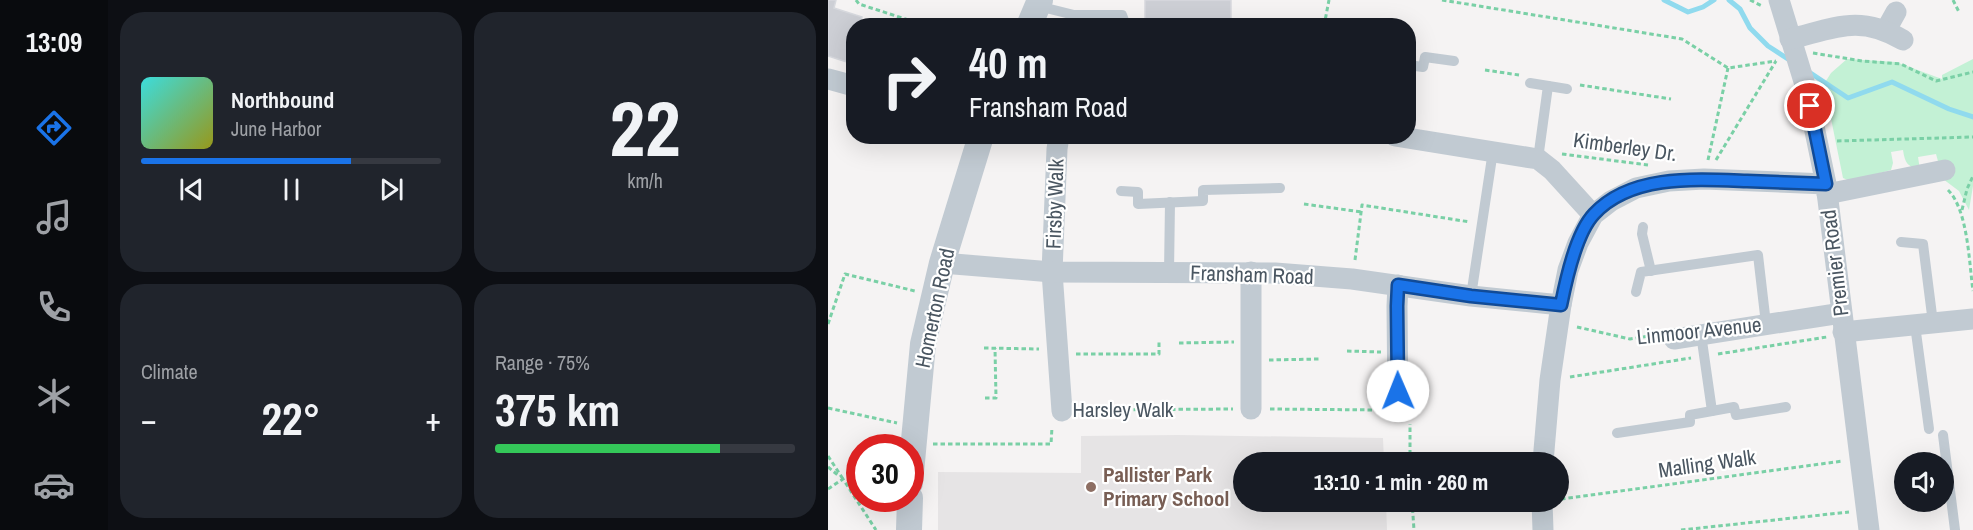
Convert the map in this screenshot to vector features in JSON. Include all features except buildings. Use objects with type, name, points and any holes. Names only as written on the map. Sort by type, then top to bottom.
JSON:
[{"type":"street","name":"Premier Road","points":[[1779,0],[1786,50],[1806,87],[1826,189],[1867,520]]},
{"type":"street","points":[[1786,50],[1852,24],[1895,27]]},
{"type":"street","points":[[828,79],[846,84]]},
{"type":"street","points":[[1416,139],[1493,151],[1539,155],[1593,215]]},
{"type":"street","name":"Homerton Road","points":[[914,434],[923,344],[942,263],[979,144]]},
{"type":"street","name":"Firsby Walk","points":[[1058,144],[1052,272],[1062,411]]},
{"type":"street","points":[[1544,452],[1549,388],[1559,314],[1568,270],[1578,243],[1593,215],[1611,201],[1636,188],[1669,181],[1704,179],[1826,189],[1945,179]]},
{"type":"street","name":"Fransham Road","points":[[942,263],[1052,272],[1251,272],[1352,279],[1471,296],[1559,314]]},
{"type":"street","points":[[1251,272],[1251,409]]},
{"type":"street","points":[[1398,285],[1398,410]]},
{"type":"street","name":"Linmoor Avenue","points":[[1674,339],[1766,324],[1842,322],[1924,324],[1973,319]]},
{"type":"street","points":[[909,530],[910,512]]},
{"type":"street","points":[[1542,512],[1543,530]]},
{"type":"lane","points":[[1036,10],[1074,15],[1122,15],[1124,18]]},
{"type":"lane","points":[[1416,66],[1423,67],[1425,57],[1454,61]]},
{"type":"lane","points":[[1530,83],[1567,89]]},
{"type":"lane","points":[[1539,155],[1548,86]]},
{"type":"lane","points":[[1471,296],[1493,151]]},
{"type":"lane","points":[[1121,191],[1138,192],[1138,204],[1203,201],[1203,190],[1280,188]]},
{"type":"lane","points":[[1169,273],[1170,202]]},
{"type":"lane","points":[[1643,227],[1642,234],[1651,271]]},
{"type":"lane","points":[[1901,242],[1923,244],[1929,429]]},
{"type":"lane","points":[[1636,292],[1641,272],[1758,255],[1766,324]]},
{"type":"lane","points":[[1701,334],[1712,411]]},
{"type":"lane","points":[[1617,433],[1690,422],[1690,415],[1734,407],[1736,415],[1786,407]]},
{"type":"lane","points":[[1943,435],[1955,530]]},
{"type":"path","points":[[856,0],[859,4],[902,18]]},
{"type":"path","points":[[1326,18],[1329,0]]},
{"type":"path","points":[[1442,0],[1682,39],[1728,68],[1786,50],[1862,61],[1902,64],[1936,81],[1973,72]]},
{"type":"path","points":[[1953,0],[1959,12]]},
{"type":"path","points":[[1704,179],[1786,50]]},
{"type":"path","points":[[1704,179],[1728,68]]},
{"type":"path","points":[[1485,70],[1529,77],[1530,83]]},
{"type":"path","points":[[1567,89],[1571,83],[1671,99]]},
{"type":"path","points":[[1817,142],[1973,137]]},
{"type":"path","name":"Kimberley Dr.","points":[[1539,155],[1650,166]]},
{"type":"path","points":[[1962,212],[1967,189],[1973,176]]},
{"type":"path","points":[[1945,179],[1962,212],[1973,291]]},
{"type":"path","points":[[1304,204],[1362,212]]},
{"type":"path","points":[[1352,279],[1362,205],[1482,224]]},
{"type":"path","points":[[828,324],[845,274],[934,296]]},
{"type":"path","name":"Linmoor Avenue","points":[[1559,314],[1630,339],[1675,332],[1674,339]]},
{"type":"path","points":[[984,348],[1159,354],[1159,340]]},
{"type":"path","points":[[1179,343],[1318,359]]},
{"type":"path","points":[[985,398],[996,398],[996,348]]},
{"type":"path","points":[[1347,351],[1397,352]]},
{"type":"path","points":[[828,408],[911,434]]},
{"type":"path","points":[[1398,410],[1410,412],[1410,452]]},
{"type":"path","name":"Harsley Walk","points":[[924,436],[1051,444],[1053,418],[1062,411],[1398,410]]},
{"type":"path","points":[[828,456],[876,530]]},
{"type":"path","name":"Malling Walk","points":[[1569,498],[1859,459]]},
{"type":"path","points":[[828,467],[843,479]]},
{"type":"path","points":[[828,489],[843,479]]},
{"type":"path","points":[[1413,512],[1414,530]]},
{"type":"path","points":[[1681,530],[1867,520]]},
{"type":"shaded area","name":"Pallister Park Primary School","points":[[1081,436],[1383,438],[1384,452],[1233,452],[1233,512],[1386,512],[1387,530],[938,530],[938,472],[1081,473]]},
{"type":"green space","points":[[1847,59],[1896,62],[1942,79],[1942,75],[1973,59],[1973,186],[1969,210],[1959,191],[1943,179],[1936,154],[1918,157],[1920,170],[1907,163],[1903,150],[1891,152],[1893,163],[1891,170],[1850,181],[1843,178],[1824,84],[1831,73]]},
{"type":"waterway","points":[[1664,0],[1688,12],[1714,0]]},
{"type":"waterway","points":[[1729,0],[1740,9],[1750,28],[1768,46],[1791,61]]},
{"type":"waterway","points":[[1809,72],[1848,98],[1892,82],[1949,109],[1973,117]]},
{"type":"place","name":"Pallister Park Primary School","points":[[1091,487]]},
{"type":"route","points":[[1398,391],[1398,285],[1471,296],[1561,305],[1568,270],[1578,243],[1593,215],[1611,201],[1636,188],[1669,181],[1704,179],[1826,184],[1810,106]]}]
